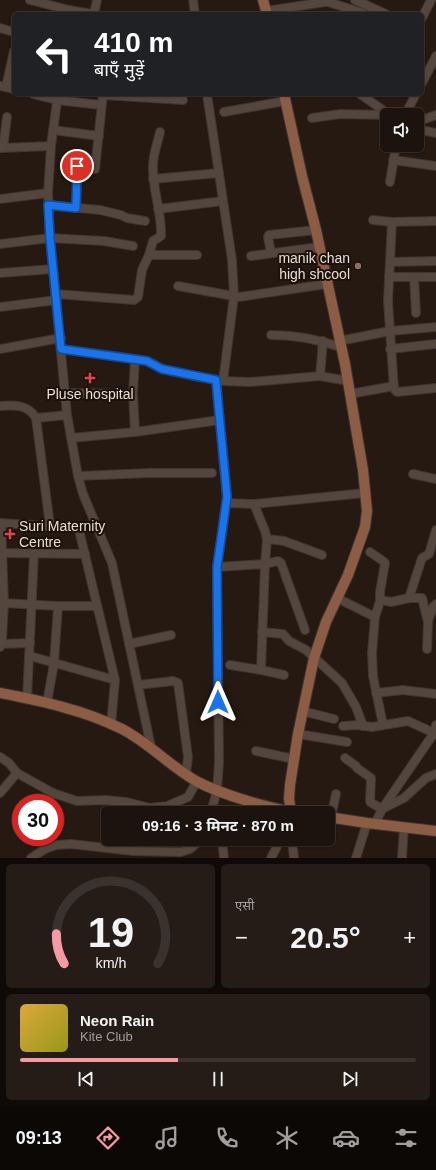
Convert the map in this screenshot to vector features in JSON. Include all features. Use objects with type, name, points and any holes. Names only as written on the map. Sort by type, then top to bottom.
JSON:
[{"type":"main road","points":[[263,0],[266,12]]},
{"type":"main road","points":[[284,98],[316,230],[348,381],[363,470],[367,511],[365,527],[348,574],[326,622],[314,658],[302,711],[290,785],[289,799],[292,806]]},
{"type":"main road","points":[[0,693],[47,703],[111,724],[126,731],[151,747],[174,766],[197,781],[217,790],[267,806]]},
{"type":"main road","points":[[335,818],[371,824],[436,830]]},
{"type":"street","points":[[94,12],[97,0]]},
{"type":"street","points":[[192,0],[195,12]]},
{"type":"street","points":[[355,0],[382,12]]},
{"type":"street","points":[[424,14],[431,0]]},
{"type":"street","points":[[35,1],[69,12]]},
{"type":"street","points":[[266,12],[328,2],[359,12]]},
{"type":"street","points":[[0,28],[12,31]]},
{"type":"street","points":[[424,79],[436,56]]},
{"type":"street","points":[[7,88],[12,62]]},
{"type":"street","points":[[95,169],[103,96]]},
{"type":"street","points":[[119,96],[183,100]]},
{"type":"street","points":[[207,96],[232,260],[231,296],[220,380],[220,420],[231,503],[218,552],[220,568],[219,763],[217,790],[213,806]]},
{"type":"street","points":[[363,96],[380,108]]},
{"type":"street","points":[[409,108],[415,96]]},
{"type":"street","points":[[101,105],[58,97],[51,146],[48,193],[50,238],[61,338],[67,415],[78,476],[83,494],[112,563],[151,747]]},
{"type":"street","points":[[224,112],[284,98]]},
{"type":"street","points":[[312,118],[340,114],[380,115]]},
{"type":"street","points":[[424,119],[436,115]]},
{"type":"street","points":[[7,117],[2,134],[2,148],[51,146]]},
{"type":"street","points":[[53,130],[99,136]]},
{"type":"street","points":[[424,130],[436,133]]},
{"type":"street","points":[[0,307],[56,297],[136,299],[138,297],[142,270],[149,255],[153,241],[161,236],[152,164],[160,132]]},
{"type":"street","points":[[390,182],[395,152]]},
{"type":"street","points":[[76,208],[78,157]]},
{"type":"street","points":[[393,160],[436,166]]},
{"type":"street","points":[[153,179],[219,173]]},
{"type":"street","points":[[0,199],[48,193]]},
{"type":"street","points":[[158,209],[223,201]]},
{"type":"street","points":[[48,205],[100,210],[127,218],[145,221]]},
{"type":"street","points":[[373,220],[392,222],[436,221]]},
{"type":"street","points":[[392,222],[388,301],[390,349],[395,391],[436,388]]},
{"type":"street","points":[[271,253],[268,237],[269,235],[316,230]]},
{"type":"street","points":[[0,244],[50,238],[104,241],[133,246]]},
{"type":"street","points":[[252,256],[319,247]]},
{"type":"street","points":[[149,255],[197,255]]},
{"type":"street","points":[[390,262],[436,261]]},
{"type":"street","points":[[0,272],[53,269]]},
{"type":"street","points":[[389,277],[436,277]]},
{"type":"street","points":[[414,277],[416,313]]},
{"type":"street","points":[[178,286],[231,296],[327,284]]},
{"type":"street","points":[[271,336],[297,336],[340,344],[390,331],[436,327]]},
{"type":"street","points":[[0,348],[61,338]]},
{"type":"street","points":[[320,376],[323,341]]},
{"type":"street","points":[[390,349],[436,344]]},
{"type":"street","points":[[61,349],[147,361],[162,369],[220,380],[250,382],[320,376],[348,381]]},
{"type":"street","points":[[135,359],[133,394],[135,432]]},
{"type":"street","points":[[350,394],[394,386]]},
{"type":"street","points":[[65,393],[133,394]]},
{"type":"street","points":[[0,406],[15,405],[26,408],[33,412],[36,418],[50,526]]},
{"type":"street","points":[[36,418],[67,415]]},
{"type":"street","points":[[71,438],[135,432],[220,420]]},
{"type":"street","points":[[78,476],[149,473],[212,473]]},
{"type":"street","points":[[414,474],[436,479]]},
{"type":"street","points":[[231,503],[254,504],[365,493]]},
{"type":"street","points":[[254,504],[267,539],[261,670]]},
{"type":"street","points":[[30,643],[1,645],[4,603],[0,523],[78,529],[115,680],[111,724]]},
{"type":"street","points":[[409,598],[422,558],[428,555],[436,530]]},
{"type":"street","points":[[267,539],[284,541],[322,555]]},
{"type":"street","points":[[370,552],[385,562],[380,600],[375,617],[372,652],[373,676],[383,725]]},
{"type":"street","points":[[2,553],[84,554]]},
{"type":"street","points":[[27,699],[34,554]]},
{"type":"street","points":[[220,568],[265,564],[278,561],[281,563],[305,630]]},
{"type":"street","points":[[337,598],[375,617]]},
{"type":"street","points":[[380,600],[391,602],[409,598],[420,598],[423,600],[428,622],[427,649]]},
{"type":"street","points":[[4,603],[58,606],[98,606]]},
{"type":"street","points":[[428,622],[433,607],[436,604]]},
{"type":"street","points":[[47,703],[54,663],[58,606]]},
{"type":"street","points":[[262,632],[283,634],[289,641],[303,648],[342,683],[356,707],[363,726]]},
{"type":"street","points":[[129,644],[171,635]]},
{"type":"street","points":[[30,656],[115,680]]},
{"type":"street","points":[[230,664],[284,675]]},
{"type":"street","points":[[138,685],[174,681],[178,683],[188,757],[186,774]]},
{"type":"street","points":[[376,693],[403,690],[436,694]]},
{"type":"street","points":[[302,711],[334,719]]},
{"type":"street","points":[[343,726],[372,727],[408,721],[435,729],[371,824],[356,858]]},
{"type":"street","points":[[298,734],[347,742]]},
{"type":"street","points":[[256,751],[294,759]]},
{"type":"street","points":[[0,757],[9,763],[17,773],[53,793],[77,800],[126,802],[150,808],[167,806],[188,797],[197,781]]},
{"type":"street","points":[[345,758],[371,778],[370,802],[382,809]]},
{"type":"street","points":[[0,793],[17,773]]},
{"type":"street","points":[[382,809],[404,798],[426,778],[436,774]]},
{"type":"street","points":[[333,806],[336,794]]},
{"type":"street","points":[[402,858],[404,827]]},
{"type":"street","points":[[31,858],[45,849],[56,845],[71,844],[133,851],[181,852],[190,850],[194,846]]},
{"type":"street","points":[[223,846],[224,858]]},
{"type":"street","points":[[271,858],[277,846]]},
{"type":"street","points":[[293,846],[294,858]]},
{"type":"place","name":"manik chan high shcool","points":[[358,266]]},
{"type":"place","name":"Pluse hospital","points":[[90,378]]},
{"type":"place","name":"Suri Maternity Centre","points":[[10,534]]},
{"type":"route","points":[[77,166],[76,208],[48,205],[61,349],[147,361],[162,369],[216,380],[227,497],[217,567],[218,702]]}]
